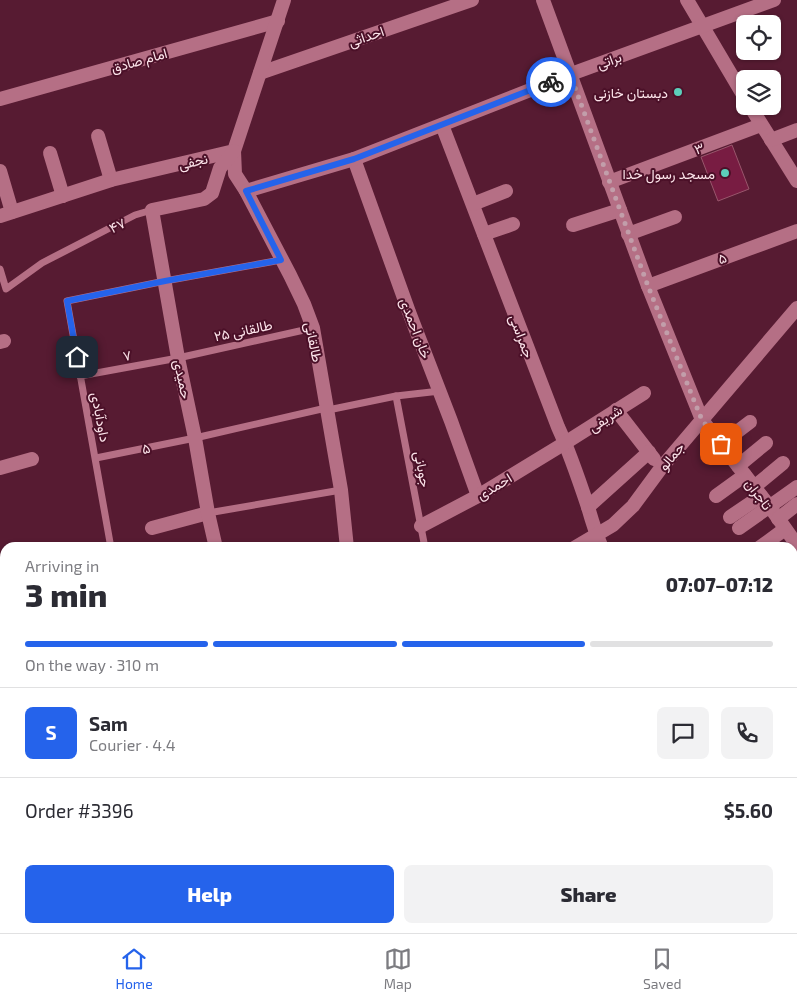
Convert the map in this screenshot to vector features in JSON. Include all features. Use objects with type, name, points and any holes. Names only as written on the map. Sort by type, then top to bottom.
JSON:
[{"type":"street","points":[[234,151],[284,0]]},
{"type":"street","name":"احداثی","points":[[260,73],[472,0]]},
{"type":"street","name":"تاجران","points":[[543,0],[628,234],[702,420],[790,534]]},
{"type":"street","points":[[687,0],[736,83]]},
{"type":"street","name":"براتی","points":[[246,191],[354,159],[570,74],[774,0]]},
{"type":"street","name":"امام صادق","points":[[0,99],[278,21]]},
{"type":"street","points":[[755,115],[797,181]]},
{"type":"street","name":"جمراسی","points":[[442,125],[550,409],[565,443],[599,541]]},
{"type":"street","name":"۳","points":[[609,182],[761,125]]},
{"type":"street","points":[[771,140],[797,130]]},
{"type":"street","points":[[98,136],[111,180]]},
{"type":"street","name":"نجفی","points":[[6,214],[111,180],[234,151]]},
{"type":"street","name":"طالقانی","points":[[234,151],[236,174],[304,304],[313,328],[341,490],[347,542]]},
{"type":"street","name":"۴۷","points":[[152,210],[204,199],[212,193],[220,168],[234,151]]},
{"type":"street","points":[[50,153],[63,196]]},
{"type":"street","name":"خان احمدی","points":[[354,159],[478,496]]},
{"type":"street","points":[[0,171],[6,214]]},
{"type":"street","points":[[473,204],[506,191]]},
{"type":"street","name":"حمیدی","points":[[152,210],[178,358],[215,542]]},
{"type":"street","points":[[573,225],[620,210]]},
{"type":"street","points":[[628,234],[675,217]]},
{"type":"street","points":[[484,234],[513,224]]},
{"type":"street","name":"۵","points":[[648,286],[797,231]]},
{"type":"street","name":"جمالو","points":[[599,541],[613,524],[633,506],[661,468],[795,316]]},
{"type":"street","name":"شریفی","points":[[565,443],[644,393]]},
{"type":"street","points":[[616,410],[661,468]]},
{"type":"street","points":[[721,444],[750,422]]},
{"type":"street","name":"احمدی","points":[[421,526],[478,496],[565,443]]},
{"type":"street","points":[[716,496],[766,443]]},
{"type":"street","points":[[588,507],[649,452]]},
{"type":"street","points":[[0,468],[32,459]]},
{"type":"street","points":[[730,518],[783,463]]},
{"type":"street","points":[[740,528],[797,487]]},
{"type":"street","points":[[772,542],[790,534],[797,504]]},
{"type":"street","points":[[152,528],[208,513]]},
{"type":"lane","name":"۴۷","points":[[0,269],[6,289],[42,263],[135,215],[152,210]]},
{"type":"lane","points":[[165,281],[281,260]]},
{"type":"lane","name":"داودآبادی","points":[[110,542],[67,301],[165,281]]},
{"type":"lane","name":"طالقانی ۲۵","points":[[178,358],[313,328]]},
{"type":"lane","name":"۷","points":[[80,376],[178,358]]},
{"type":"lane","name":"۵","points":[[96,458],[326,408],[333,409],[396,396],[440,392]]},
{"type":"lane","name":"جوبانی","points":[[396,396],[424,542]]},
{"type":"lane","points":[[208,513],[341,490]]},
{"type":"building","name":"مسجد رسول خدا","points":[[732,145],[749,189],[718,201],[701,157]]},
{"type":"way so far","points":[[551,82],[570,74],[648,286],[702,420],[721,444]]},
{"type":"place","name":"دبستان خازنی","points":[[678,92]]},
{"type":"place","name":"مسجد رسول خدا","points":[[725,173]]},
{"type":"route","points":[[77,357],[67,301],[281,260],[246,191],[354,159],[551,82]]}]
